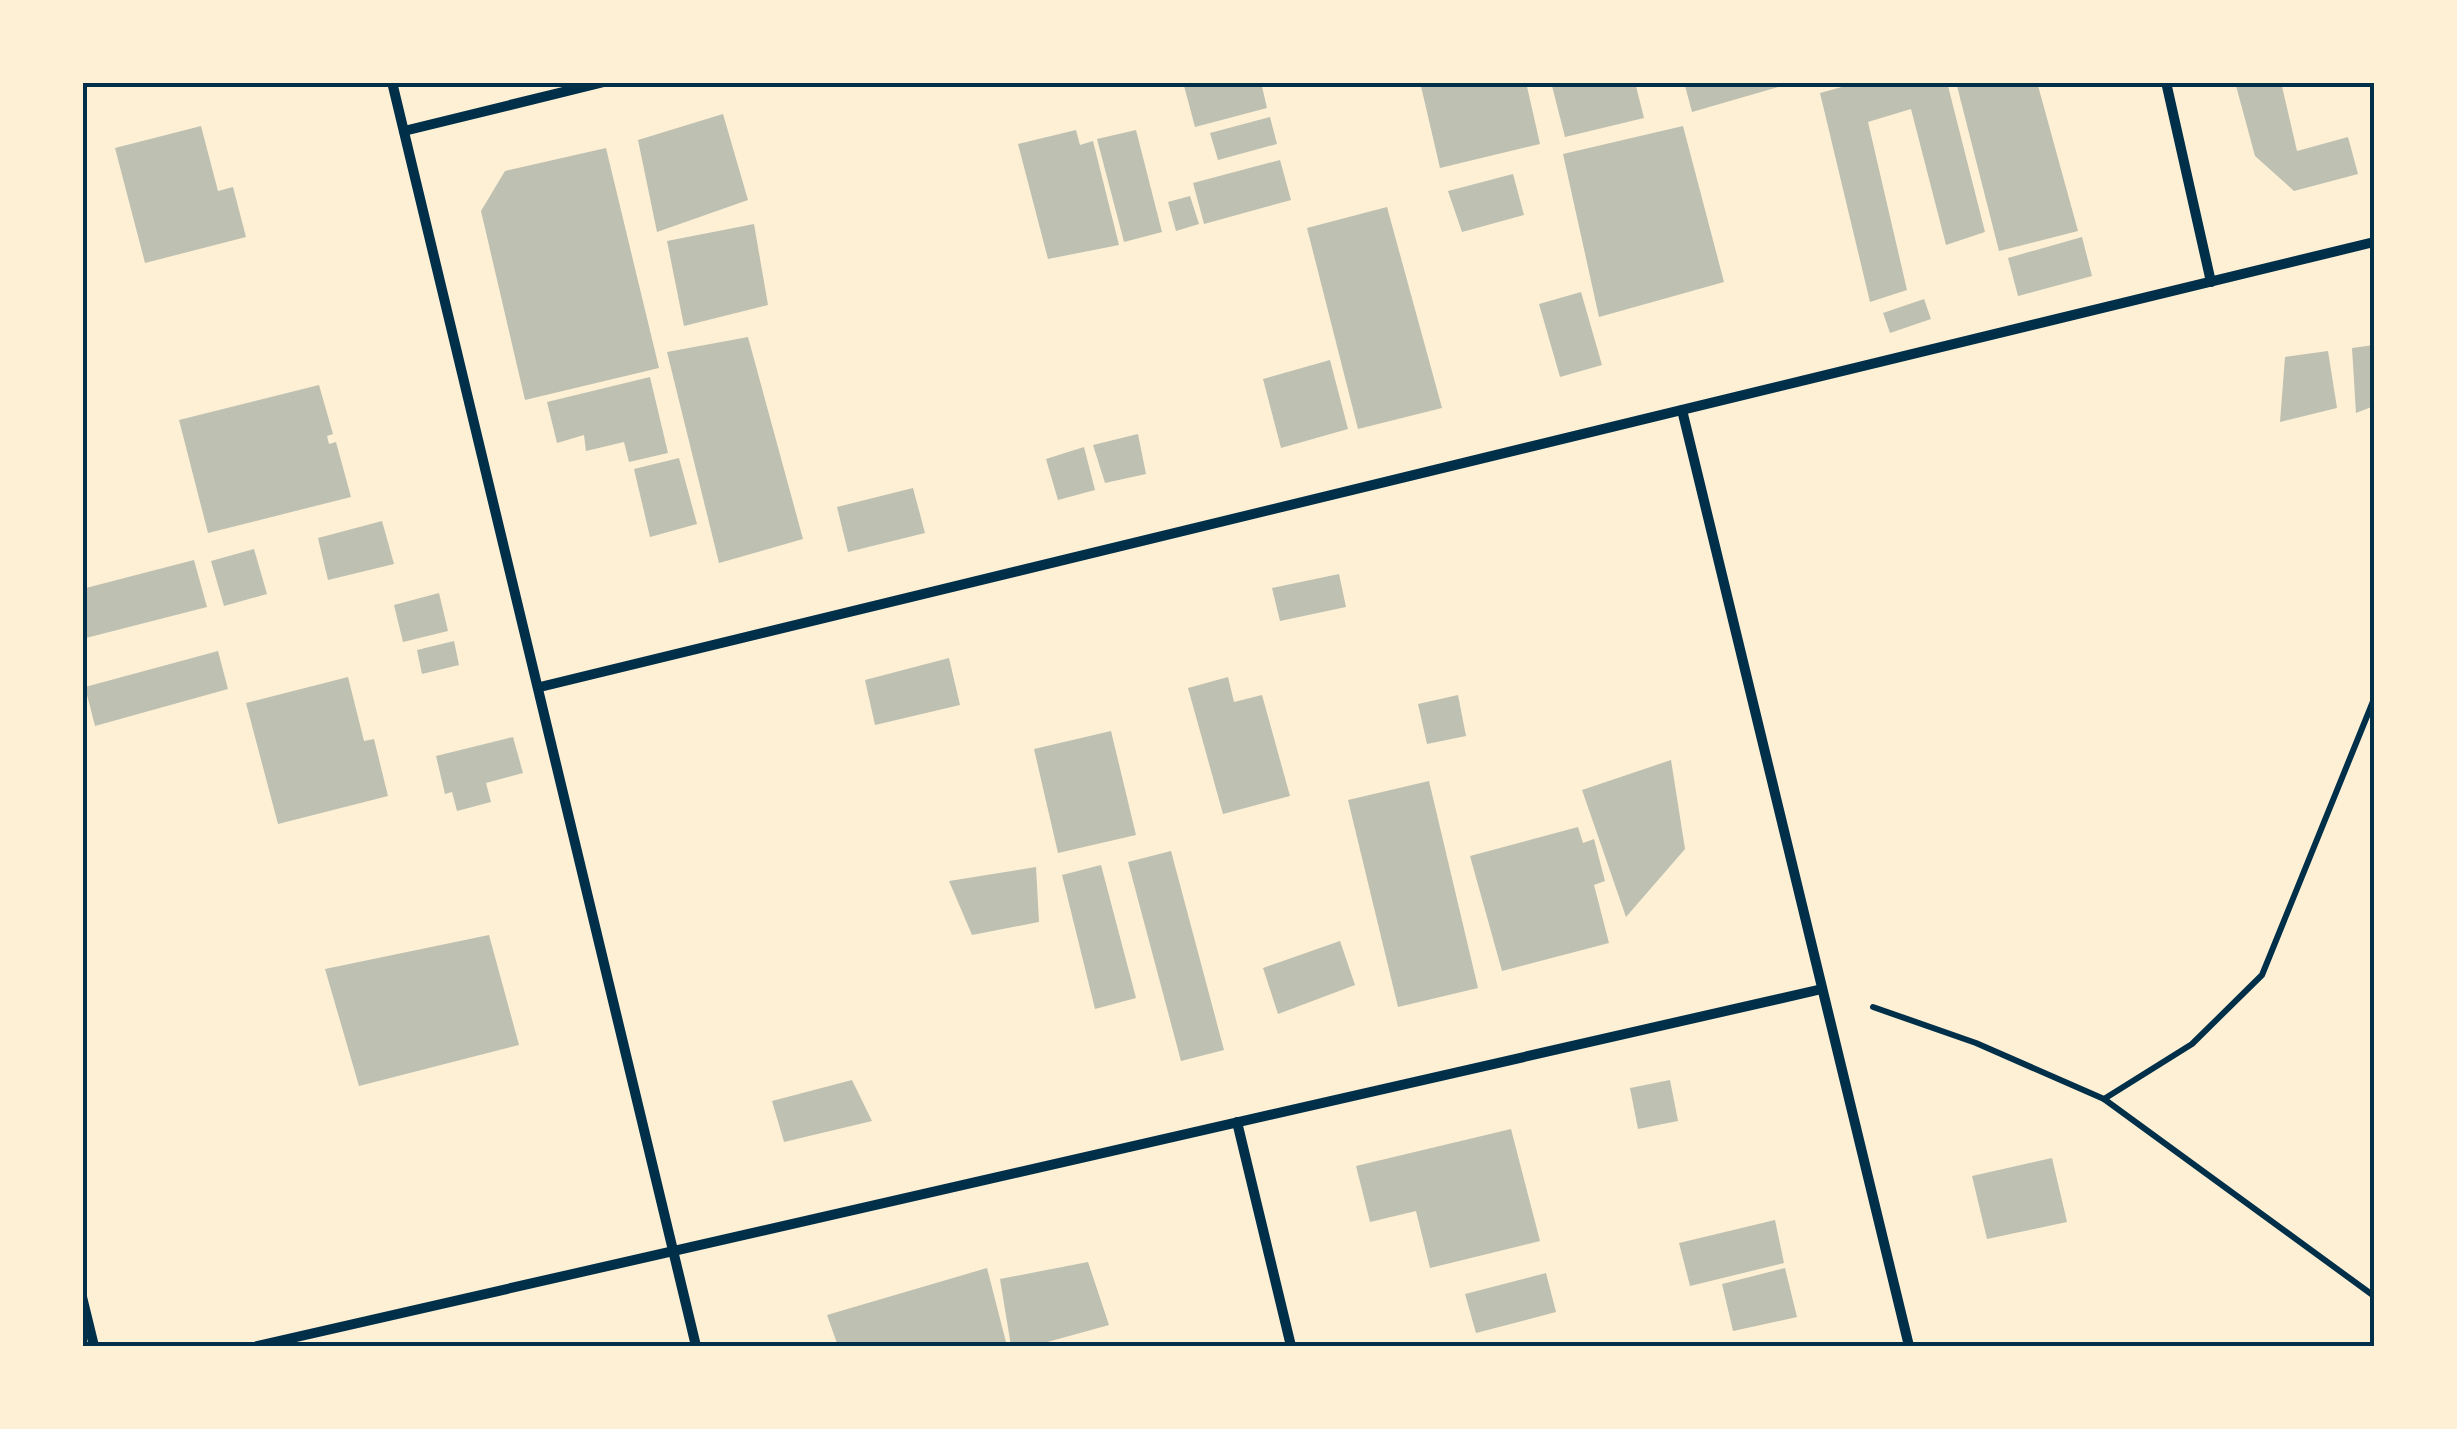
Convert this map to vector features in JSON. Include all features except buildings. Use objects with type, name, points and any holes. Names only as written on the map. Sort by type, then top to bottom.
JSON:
[{"type":"street","points":[[392,82],[696,1346]]},
{"type":"street","points":[[404,131],[604,82]]},
{"type":"street","points":[[2166,82],[2211,282]]},
{"type":"street","points":[[540,687],[2374,242]]},
{"type":"street","points":[[1682,410],[1910,1346]]},
{"type":"street","points":[[257,1346],[1822,989]]},
{"type":"street","points":[[1237,1122],[1291,1346]]},
{"type":"street","points":[[82,1296],[94,1346]]},
{"type":"path","points":[[2104,1099],[2192,1044],[2262,976],[2374,699]]},
{"type":"path","points":[[1822,989],[1976,1043],[2104,1099],[2374,1296]]}]
